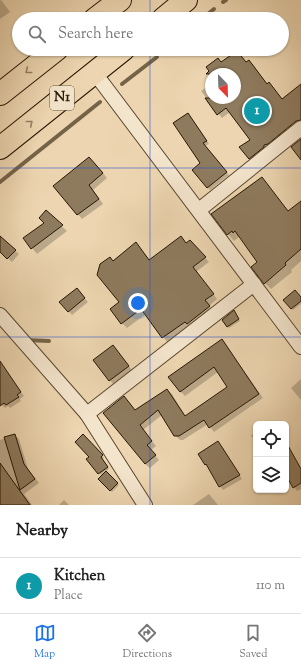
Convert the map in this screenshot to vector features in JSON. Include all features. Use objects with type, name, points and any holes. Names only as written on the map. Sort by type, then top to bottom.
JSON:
[{"type":"highway","points":[[104,12],[120,0]]},
{"type":"highway","points":[[171,12],[186,0]]},
{"type":"highway","points":[[0,94],[48,56]]},
{"type":"highway","name":"N1","points":[[0,148],[115,56]]},
{"type":"street","points":[[94,72],[301,347]]},
{"type":"street","points":[[199,210],[301,128]]},
{"type":"street","points":[[87,414],[254,284]]},
{"type":"street","points":[[0,315],[87,414],[146,505]]},
{"type":"building","points":[[230,56],[241,56],[246,62],[249,60],[267,84],[269,82],[282,99],[301,84],[301,120],[296,121],[268,144],[264,145],[264,147],[249,159],[239,147],[250,140],[226,108],[217,115],[209,104],[241,104],[241,68],[207,68],[206,67],[218,58],[221,62]]},
{"type":"building","points":[[188,113],[207,141],[203,143],[227,172],[207,188],[192,170],[200,163],[173,123]]},
{"type":"building","points":[[301,139],[301,160],[291,147]]},
{"type":"building","points":[[89,157],[103,173],[89,185],[99,199],[77,215],[53,186]]},
{"type":"building","points":[[262,177],[288,211],[301,201],[301,249],[285,263],[286,265],[264,284],[251,267],[257,262],[235,231],[233,233],[232,231],[227,235],[211,214]]},
{"type":"building","points":[[46,210],[63,225],[31,249],[23,238],[44,223],[39,218]]},
{"type":"building","points":[[0,236],[16,250],[7,259],[0,252]]},
{"type":"building","points":[[181,236],[186,243],[190,240],[206,257],[193,267],[214,294],[205,300],[210,306],[187,324],[185,322],[162,338],[141,309],[121,324],[110,309],[119,302],[97,275],[100,264],[110,257],[113,261],[136,242],[149,260]]},
{"type":"building","points":[[77,288],[85,298],[68,312],[59,302]]},
{"type":"building","points":[[295,290],[301,297],[301,301],[291,309],[283,300]]},
{"type":"building","points":[[234,310],[239,319],[227,327],[222,320]]},
{"type":"building","points":[[222,339],[259,394],[209,428],[204,420],[179,436],[174,436],[158,410],[140,425],[152,441],[147,445],[156,455],[145,464],[103,413],[124,396],[135,410],[167,389],[185,416],[227,387],[214,367],[180,392],[168,377]]},
{"type":"building","points":[[113,345],[129,366],[109,381],[93,360]]},
{"type":"building","points":[[0,361],[21,392],[17,395],[19,397],[6,405],[4,403],[0,406]]},
{"type":"building","points":[[15,434],[24,464],[35,479],[20,490],[4,437]]},
{"type":"building","points":[[83,434],[103,455],[101,457],[108,467],[98,474],[86,459],[89,457],[75,442]]},
{"type":"building","points":[[218,441],[240,475],[219,487],[206,464],[205,465],[198,454]]},
{"type":"building","points":[[289,447],[301,469],[301,483],[293,488],[289,481]]},
{"type":"building","points":[[0,463],[30,505],[0,505]]},
{"type":"building","points":[[106,471],[118,483],[110,491],[98,479]]},
{"type":"waterway","points":[[210,12],[214,9]]},
{"type":"waterway","points":[[122,84],[157,57]]},
{"type":"waterway","points":[[0,182],[100,102]]},
{"type":"waterway","points":[[26,340],[49,341]]},
{"type":"place","name":"Kitchen","points":[[257,111]]}]
